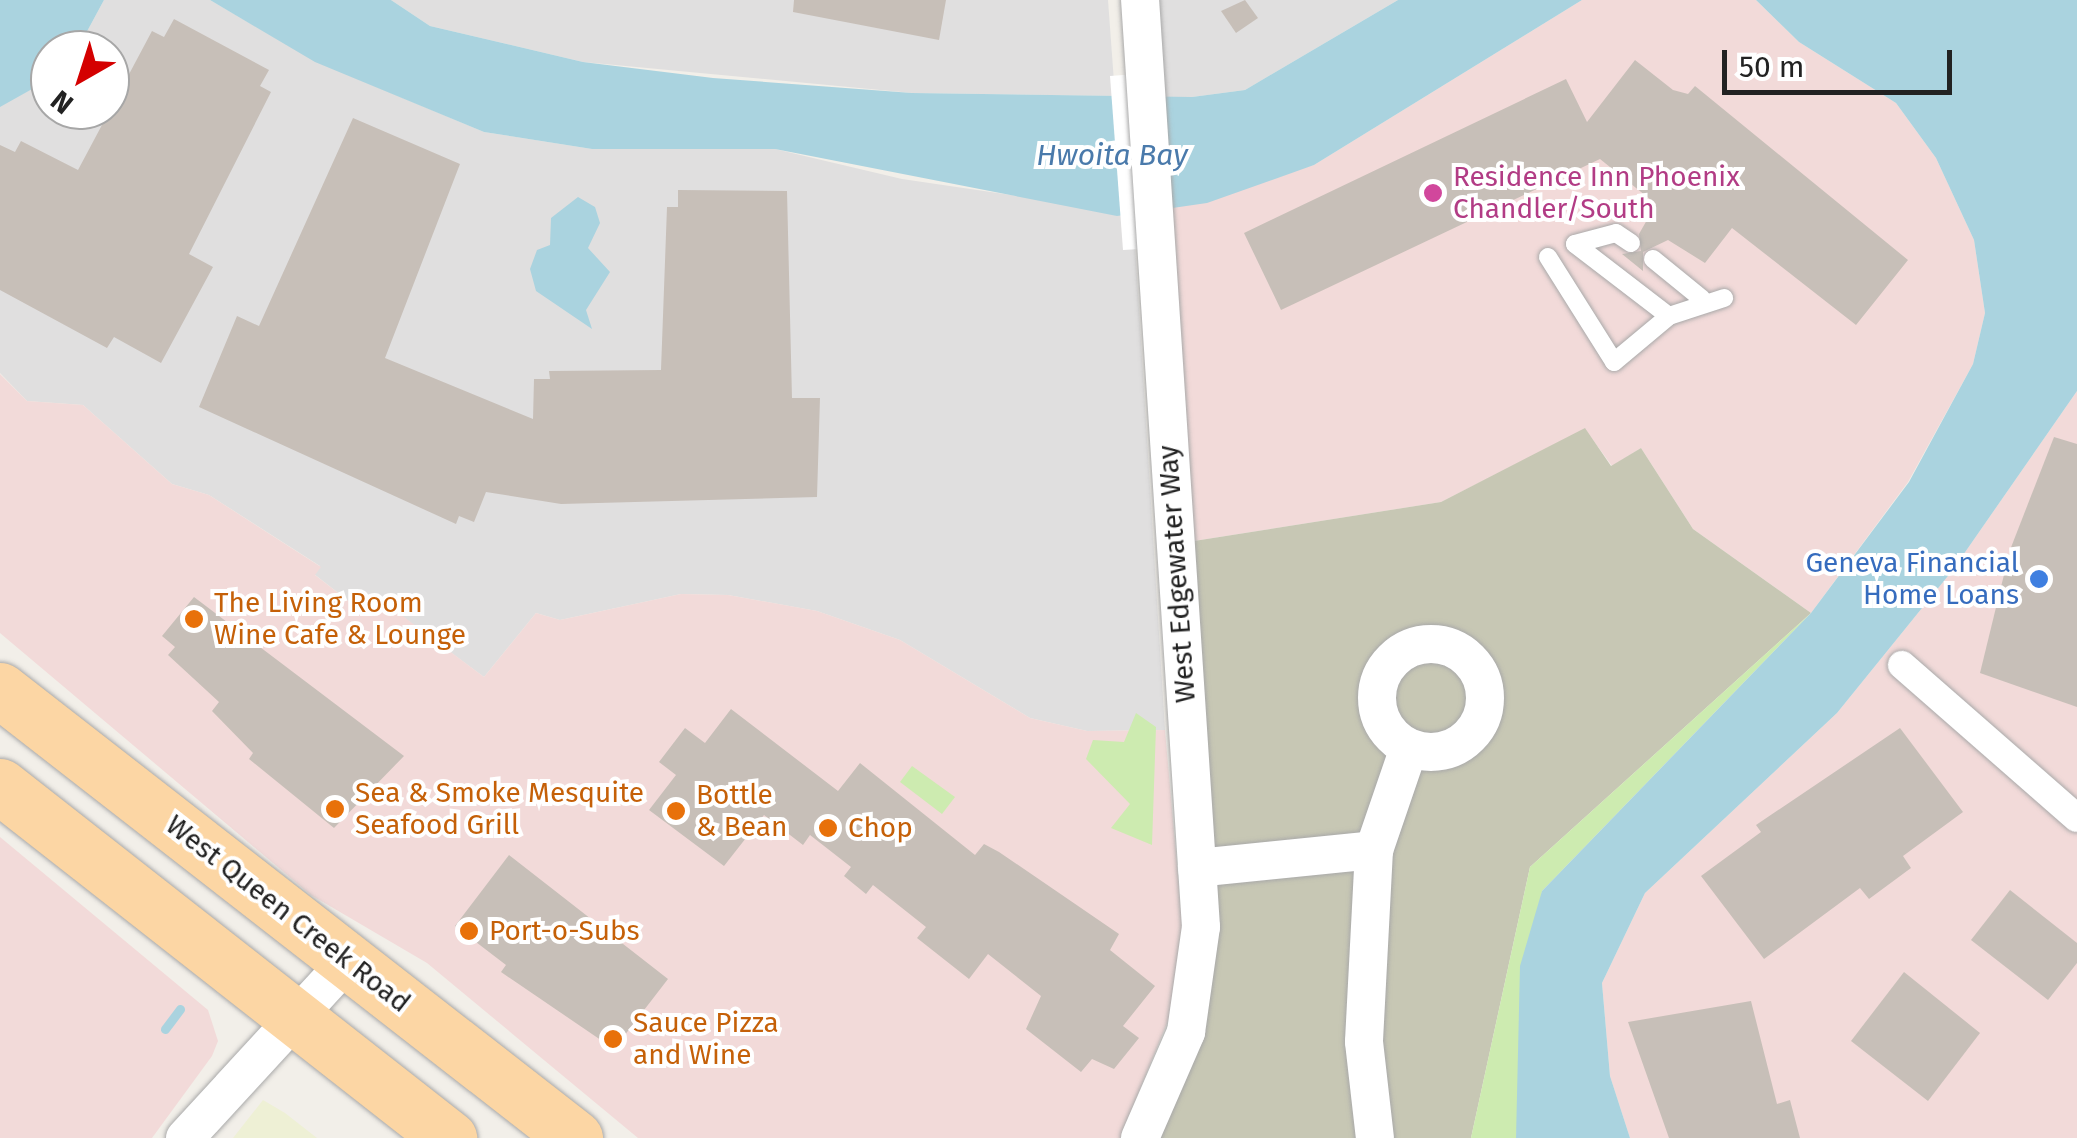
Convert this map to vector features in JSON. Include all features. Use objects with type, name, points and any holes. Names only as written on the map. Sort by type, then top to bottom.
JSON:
[{"type":"main road","name":"West Queen Creek Road","points":[[0,690],[574,1138]]},
{"type":"main road","points":[[0,786],[449,1138]]},
{"type":"street","name":"West Edgewater Way","points":[[1140,0],[1139,70],[1154,220],[1197,868],[1193,1000],[1140,1138]]},
{"type":"street","points":[[1902,665],[2077,818]]},
{"type":"street","points":[[1376,1138],[1364,1042],[1374,850],[1409,748]]},
{"type":"street","points":[[1197,868],[1374,850]]},
{"type":"street","points":[[185,1138],[290,1016],[348,961]]},
{"type":"lane","points":[[1632,243],[1616,233],[1575,244],[1669,316]]},
{"type":"lane","points":[[1548,257],[1614,362],[1669,316],[1702,299],[1724,298]]},
{"type":"lane","points":[[1653,260],[1702,299]]},
{"type":"shaded area","points":[[104,0],[210,0],[315,61],[484,132],[592,149],[775,149],[902,179],[1133,213],[1165,730],[1087,731],[1030,718],[900,640],[817,611],[728,595],[681,594],[560,620],[536,613],[484,677],[376,597],[364,613],[314,574],[320,566],[209,495],[172,484],[83,405],[27,401],[0,373],[0,106],[30,90],[30,130],[130,130],[130,30],[88,30]]},
{"type":"shaded area","points":[[391,0],[1108,0],[1115,96],[912,93],[583,62],[430,26]]},
{"type":"shaded area","points":[[1151,0],[1398,0],[1245,90],[1155,97]]},
{"type":"shaded area","points":[[1582,0],[1756,0],[1799,42],[1896,103],[1936,158],[1974,240],[1985,313],[1973,364],[1908,482],[1811,613],[1693,529],[1641,448],[1612,466],[1585,429],[1441,502],[1175,544],[1153,211],[1314,165]]},
{"type":"shaded area","points":[[0,374],[27,401],[83,405],[172,484],[209,495],[321,567],[315,575],[364,613],[376,596],[484,677],[536,613],[560,620],[681,594],[728,595],[817,611],[900,640],[1030,718],[1087,731],[1165,730],[1183,933],[1176,1001],[1120,1138],[638,1138],[427,963],[311,895],[0,633]]},
{"type":"shaded area","points":[[2077,391],[2077,1138],[1630,1138],[1610,1076],[1602,983],[1645,893],[1837,713],[1952,571]]},
{"type":"shaded area","points":[[1585,428],[1611,466],[1641,448],[1693,529],[1811,613],[1530,867],[1471,1138],[1140,1138],[1186,1032],[1175,544],[1441,502]]},
{"type":"shaded area","points":[[0,837],[208,1010],[218,1041],[212,1056],[152,1138],[0,1138]]},
{"type":"shaded area","points":[[263,1100],[285,1113],[317,1138],[233,1138]]},
{"type":"green space","points":[[1811,613],[1542,891],[1516,1138],[1471,1138],[1530,867]]},
{"type":"green space","points":[[1136,713],[1156,727],[1152,845],[1111,828],[1130,804],[1086,759],[1093,740],[1124,742]]},
{"type":"green space","points":[[912,766],[955,797],[942,814],[900,782]]},
{"type":"water","points":[[0,0],[104,0],[88,30],[30,30],[30,90],[0,107]]},
{"type":"water","name":"Hwoita Bay","points":[[210,0],[391,0],[430,26],[583,62],[713,78],[912,93],[1192,97],[1245,90],[1398,0],[1582,0],[1314,165],[1207,203],[1117,216],[775,149],[592,149],[484,132],[315,62]]},
{"type":"water","points":[[1756,0],[2077,0],[2077,391],[1952,571],[1837,713],[1645,893],[1602,983],[1610,1076],[1630,1138],[1516,1138],[1520,966],[1542,891],[1811,613],[1909,482],[1973,364],[1985,313],[1974,240],[1936,158],[1896,103],[1799,42]]},
{"type":"water","points":[[578,197],[595,207],[600,223],[588,248],[610,272],[586,310],[592,329],[536,291],[530,269],[537,250],[550,245],[551,218]]},
{"type":"pier","points":[[1163,72],[1174,247],[1123,250],[1110,76]]},
{"type":"building","points":[[794,0],[946,0],[939,40],[793,12]]},
{"type":"building","points":[[1245,0],[1258,18],[1236,33],[1221,11]]},
{"type":"building","points":[[174,19],[269,70],[260,86],[271,92],[189,254],[213,267],[161,363],[114,337],[107,348],[0,290],[0,145],[15,152],[21,141],[78,170],[99,130],[130,130],[130,72],[152,31],[164,37]]},
{"type":"building","name":"Residence Inn Phoenix Chandler/South","points":[[1635,60],[1673,90],[1688,94],[1695,86],[1908,260],[1856,325],[1732,228],[1705,263],[1668,240],[1643,252],[1643,271],[1622,254],[1641,251],[1639,234],[1656,204],[1600,159],[1281,310],[1244,233],[1566,79],[1587,122]]},
{"type":"building","points":[[353,118],[460,164],[385,358],[533,419],[534,379],[550,379],[549,371],[661,370],[667,207],[678,207],[678,190],[787,191],[792,398],[820,398],[817,497],[561,504],[486,492],[474,522],[459,516],[456,524],[199,407],[237,316],[259,326]]},
{"type":"building","name":"Geneva Financial Home Loans","points":[[2054,437],[2077,444],[2077,707],[1980,673],[2010,550]]},
{"type":"building","points":[[194,597],[404,756],[334,828],[249,759],[253,753],[212,711],[219,702],[168,655],[175,647],[162,636]]},
{"type":"building","points":[[731,709],[838,791],[860,763],[975,855],[984,844],[999,852],[1119,934],[1110,950],[1155,986],[1123,1026],[1139,1038],[1114,1069],[1092,1059],[1081,1072],[1026,1029],[1041,996],[988,954],[969,979],[917,938],[926,927],[873,885],[866,894],[844,876],[851,867],[810,835],[803,845],[764,815],[724,866],[649,810],[676,775],[659,762],[685,728],[705,743]]},
{"type":"building","points":[[1900,728],[1963,812],[1903,856],[1911,868],[1869,899],[1860,888],[1764,959],[1701,876],[1761,832],[1756,825]]},
{"type":"building","points":[[509,855],[668,979],[614,1049],[501,972],[506,965],[455,926]]},
{"type":"building","points":[[2010,890],[2077,943],[2077,963],[2048,1000],[1971,940]]},
{"type":"building","points":[[1904,972],[1980,1033],[1928,1101],[1851,1041]]},
{"type":"building","points":[[1751,1001],[1777,1104],[1790,1100],[1800,1138],[1669,1138],[1628,1022]]},
{"type":"waterway","points":[[165,1029],[180,1009]]},
{"type":"place","name":"Residence Inn Phoenix Chandler/South","points":[[1433,193]]},
{"type":"place","name":"Geneva Financial Home Loans","points":[[2039,579]]},
{"type":"place","name":"The Living Room Wine Cafe & Lounge","points":[[194,619]]},
{"type":"place","name":"Sea & Smoke Mesquite Seafood Grill","points":[[335,809]]},
{"type":"place","name":"Bottle & Bean","points":[[676,811]]},
{"type":"place","name":"Chop","points":[[828,828]]},
{"type":"place","name":"Port-o-Subs","points":[[469,931]]},
{"type":"place","name":"Sauce Pizza and Wine","points":[[613,1039]]}]
